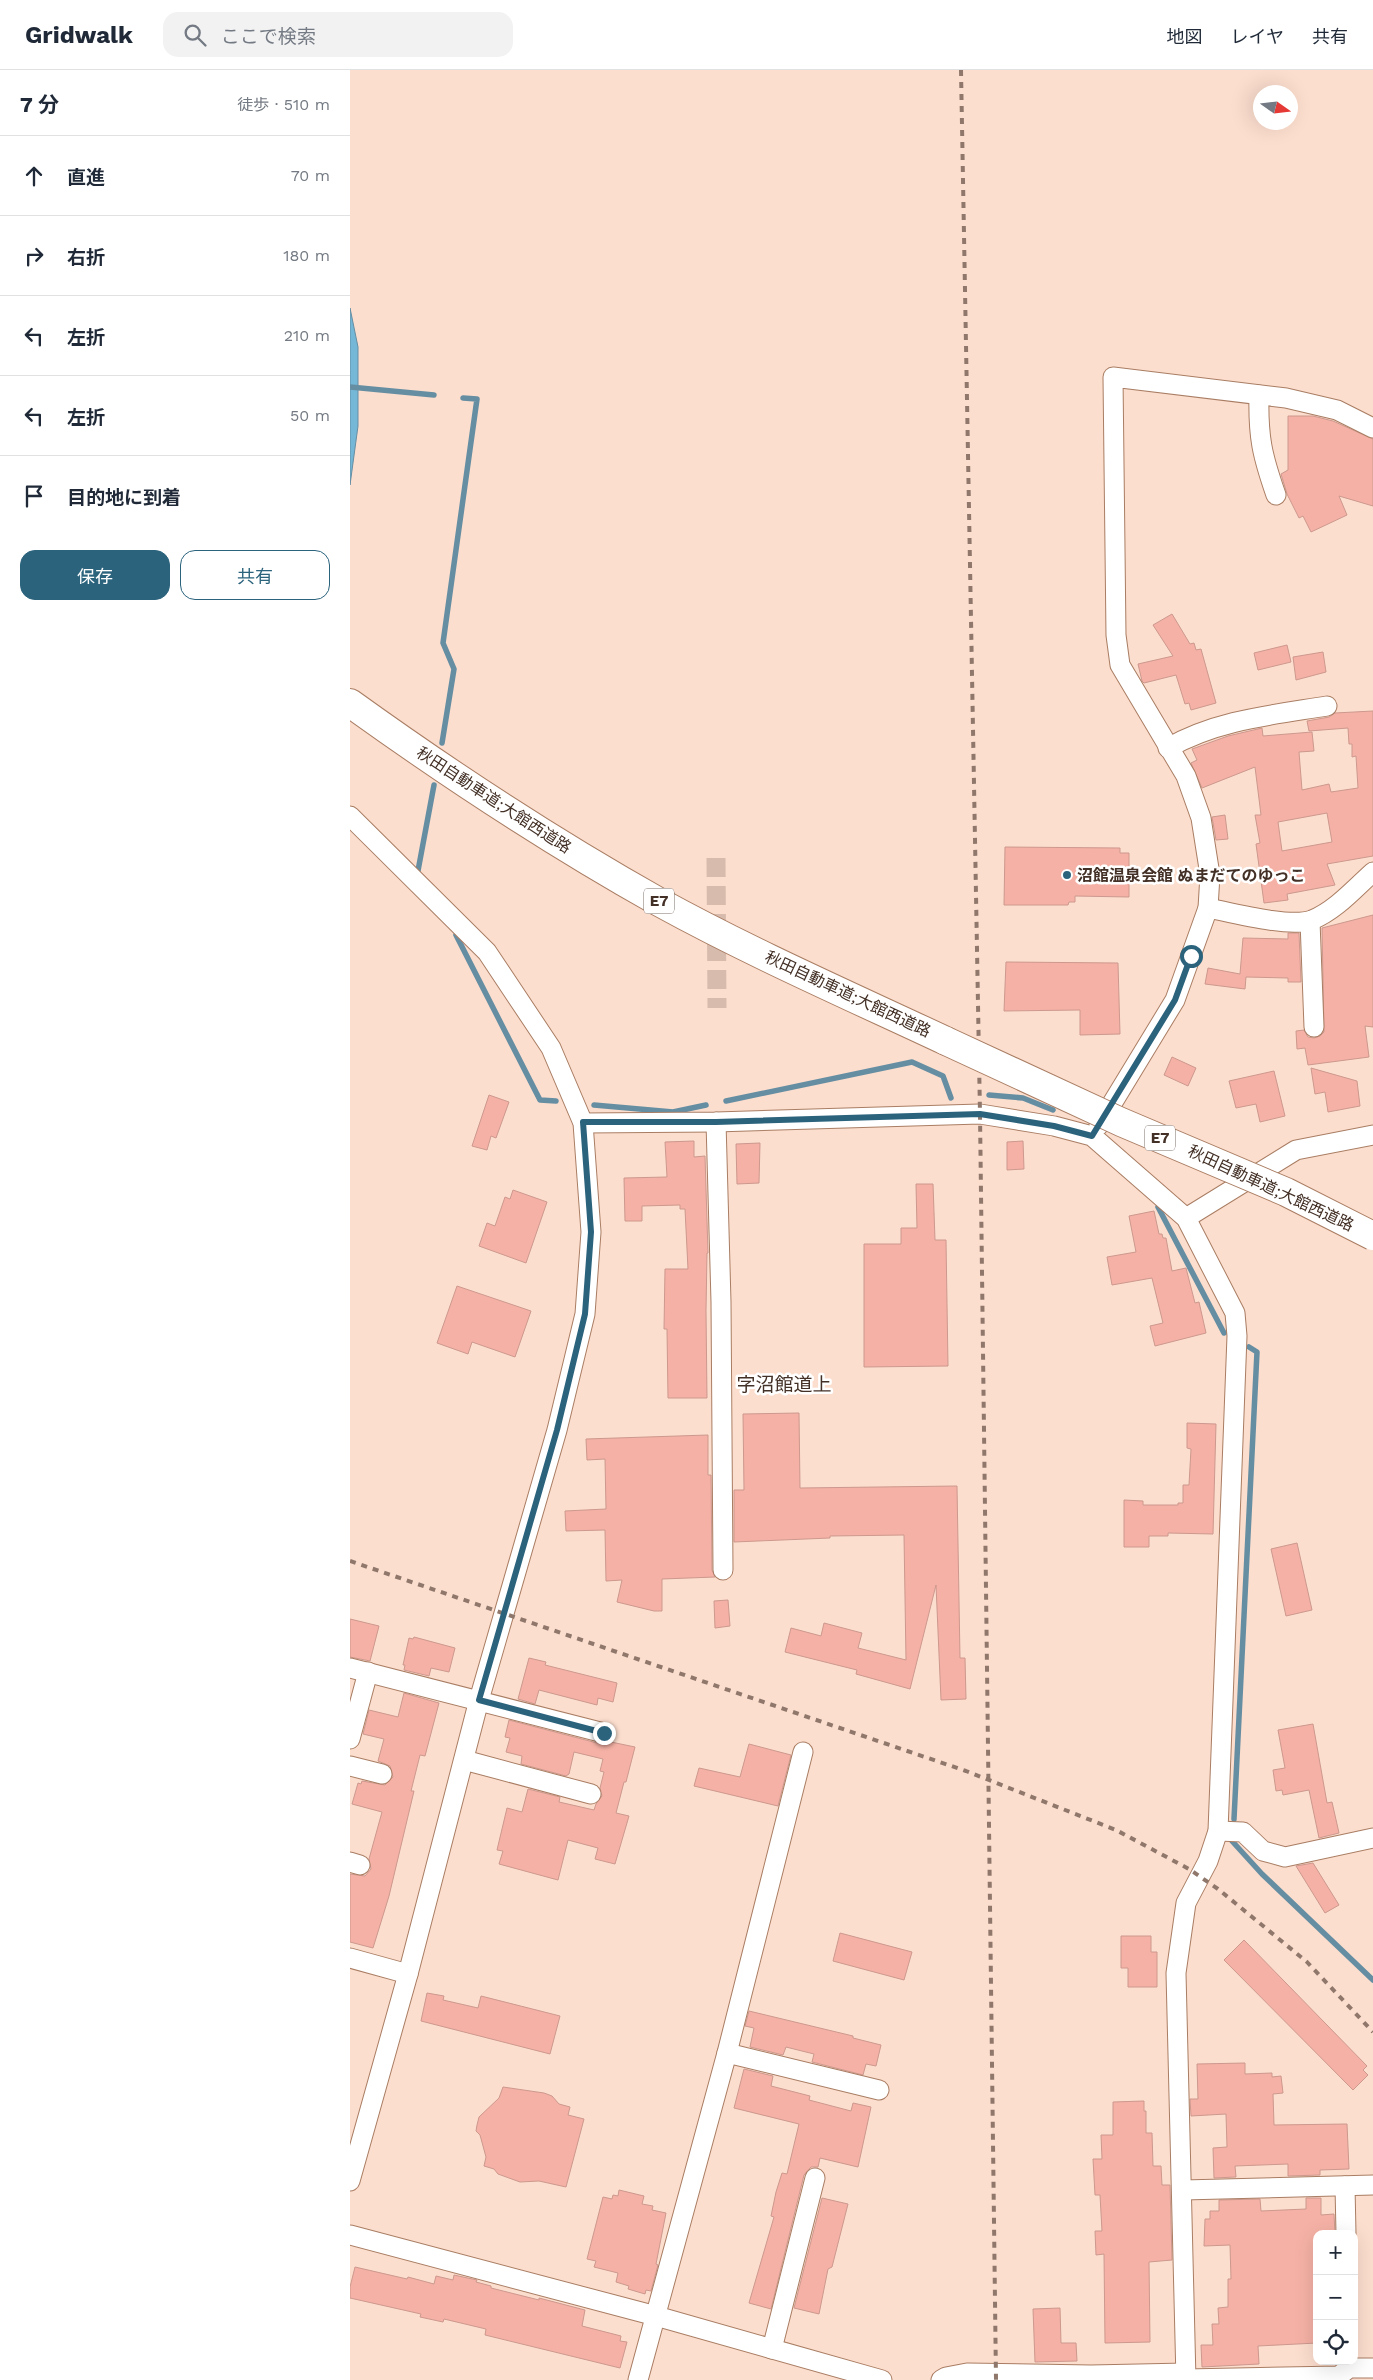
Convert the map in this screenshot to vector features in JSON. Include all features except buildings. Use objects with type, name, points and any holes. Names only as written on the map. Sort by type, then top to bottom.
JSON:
[{"type":"highway","name":"秋田自動車道;大館西道路","points":[[350,703],[389,732],[526,823],[660,902],[790,968],[1121,1122],[1286,1192],[1373,1236]]},
{"type":"street","points":[[1092,1136],[1175,1000],[1208,908],[1210,875],[1201,818],[1186,776],[1120,665],[1116,635],[1113,377],[1286,398],[1337,410],[1373,428]]},
{"type":"street","points":[[1258,395],[1258,433],[1263,458],[1276,495]]},
{"type":"street","points":[[1168,748],[1213,727],[1327,706]]},
{"type":"street","points":[[350,2181],[408,1974],[479,1700],[557,1430],[585,1314],[591,1232],[583,1122],[550,1048],[488,952],[355,821]]},
{"type":"street","points":[[1208,908],[1277,921],[1310,920],[1331,910],[1372,876]]},
{"type":"street","points":[[1310,920],[1314,1027]]},
{"type":"street","points":[[583,1122],[716,1122],[980,1114],[1054,1126],[1092,1136],[1186,1218],[1235,1313],[1237,1336],[1218,1831],[1208,1861],[1186,1903],[1176,1973],[1183,2190],[1186,2377]]},
{"type":"street","points":[[716,1122],[721,1302],[723,1570]]},
{"type":"street","points":[[1186,1218],[1296,1150],[1373,1134]]},
{"type":"street","points":[[350,1668],[604,1733]]},
{"type":"street","points":[[350,1738],[368,1672]]},
{"type":"street","points":[[638,2380],[727,2053],[803,1752]]},
{"type":"street","points":[[464,1760],[591,1794]]},
{"type":"street","points":[[350,1766],[382,1774]]},
{"type":"street","points":[[1218,1831],[1243,1832],[1263,1851],[1285,1857],[1373,1838]]},
{"type":"street","points":[[350,1958],[408,1974]]},
{"type":"street","points":[[727,2053],[879,2090]]},
{"type":"street","points":[[772,2349],[815,2178]]},
{"type":"street","points":[[1183,2190],[1373,2185]]},
{"type":"street","points":[[1345,2186],[1346,2230]]},
{"type":"street","points":[[350,2235],[656,2316],[882,2380]]},
{"type":"street","points":[[941,2380],[946,2376],[967,2373],[1091,2377],[1339,2376],[1348,2365]]},
{"type":"street","points":[[1355,2365],[1373,2368]]},
{"type":"water","points":[[350,308],[358,347],[358,426],[350,485]]},
{"type":"waterway","points":[[350,387],[434,395]]},
{"type":"waterway","points":[[442,743],[454,669],[443,643],[477,399],[463,398]]},
{"type":"waterway","points":[[417,876],[434,785]]},
{"type":"waterway","points":[[456,935],[540,1100],[556,1101]]},
{"type":"waterway","points":[[726,1101],[912,1062],[943,1076],[951,1098]]},
{"type":"waterway","points":[[989,1095],[1023,1098],[1053,1110]]},
{"type":"waterway","points":[[594,1105],[673,1112],[706,1105]]},
{"type":"waterway","points":[[1158,1207],[1224,1333]]},
{"type":"waterway","points":[[1234,1819],[1257,1352],[1249,1347]]},
{"type":"waterway","points":[[1232,1841],[1262,1874],[1373,1980]]},
{"type":"tunnel","points":[[716,858],[717,1008]]},
{"type":"railway","points":[[961,70],[980,1114],[996,2380]]},
{"type":"railway","points":[[350,1561],[966,1771],[1116,1830],[1189,1869],[1218,1889],[1307,1962],[1373,2032]]},
{"type":"place","name":"沼館温泉会館 ぬまだてのゆっこ","points":[[1067,875]]},
{"type":"district","name":"字沼館道上","points":[[784,1384]]},
{"type":"route","points":[[604,1733],[479,1700],[557,1430],[585,1314],[591,1232],[583,1122],[716,1122],[980,1114],[1054,1126],[1092,1136],[1175,1000],[1191,956]]}]
